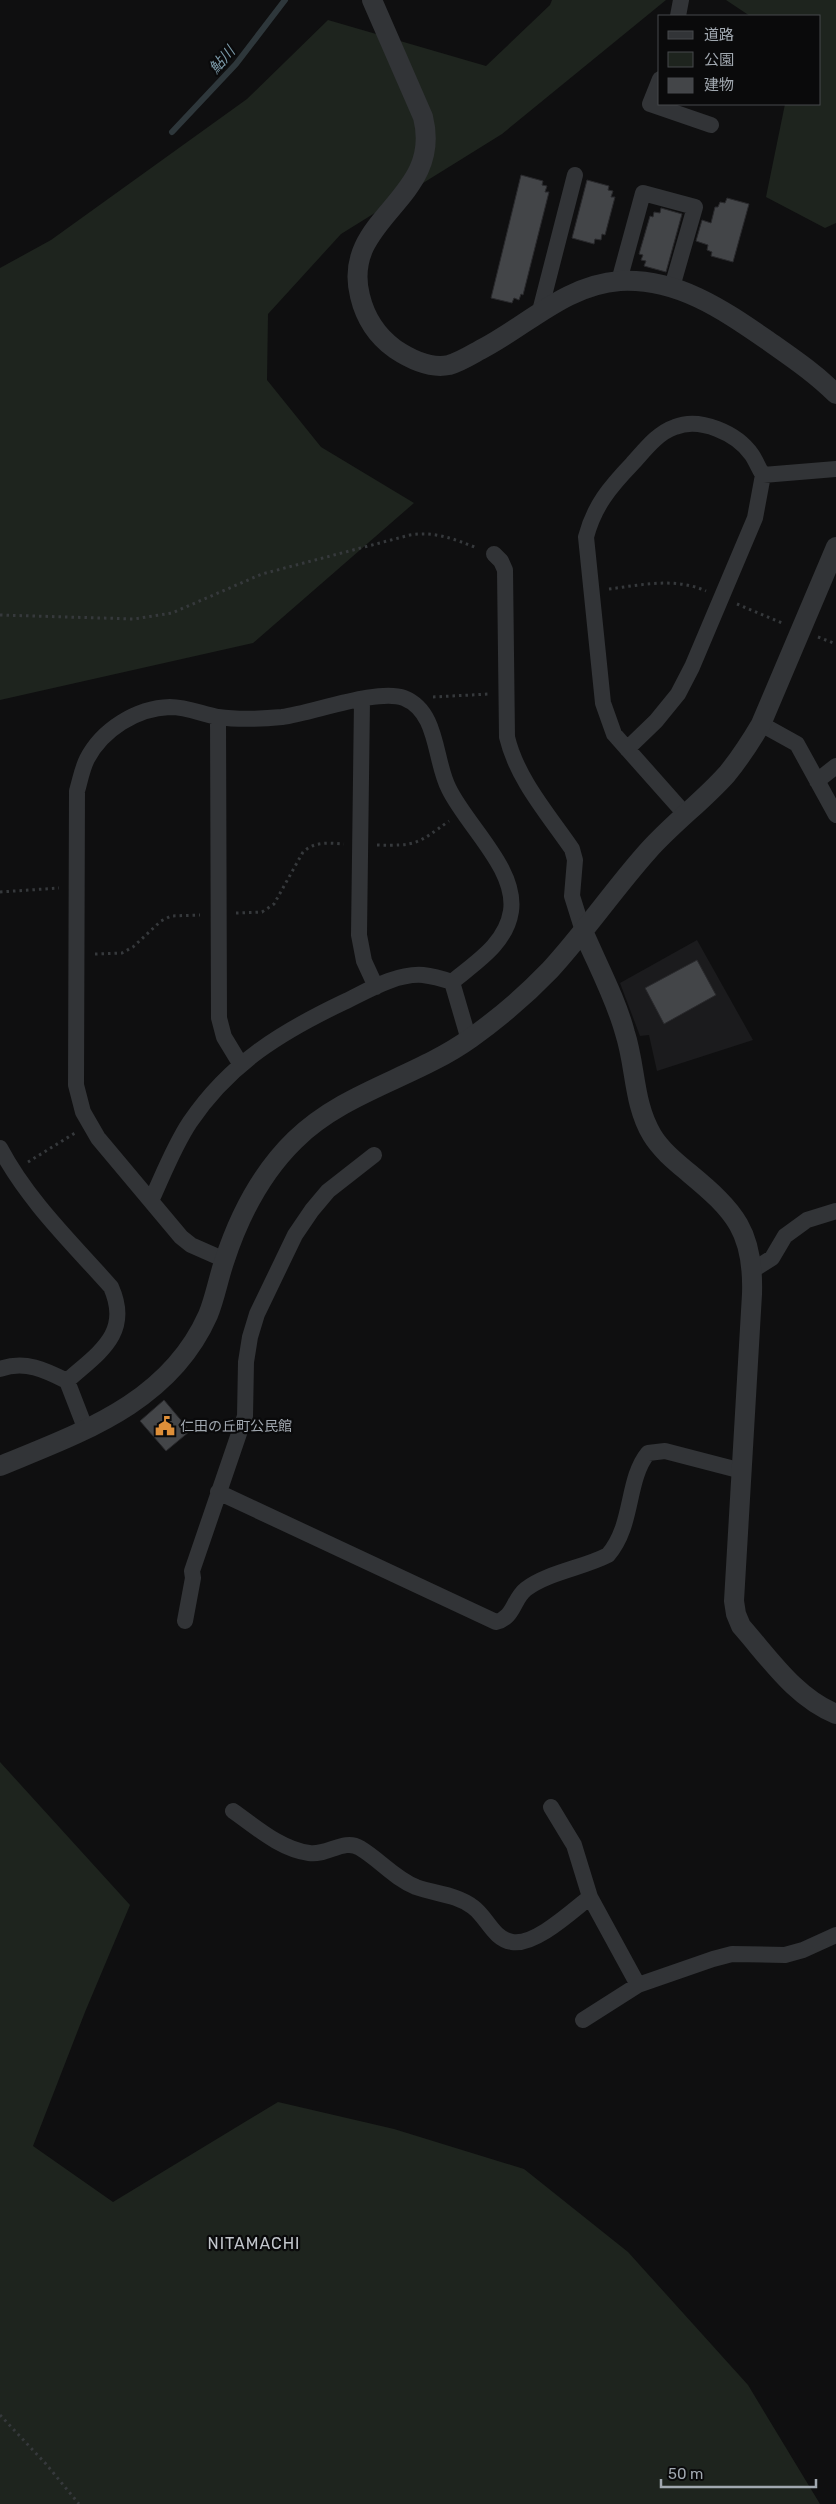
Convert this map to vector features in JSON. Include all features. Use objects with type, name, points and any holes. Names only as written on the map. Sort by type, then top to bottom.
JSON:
[{"type":"street","points":[[372,0],[423,117],[427,143],[421,166],[410,188],[378,223],[363,249],[358,264],[357,281],[359,294],[370,322],[392,346],[404,355],[433,365],[448,365],[492,344],[540,311],[576,292],[619,281],[643,282],[672,287],[699,296],[728,313],[815,373],[836,394]]},
{"type":"street","points":[[678,15],[681,0]]},
{"type":"street","points":[[658,84],[650,104],[711,125]]},
{"type":"street","points":[[540,311],[575,175]]},
{"type":"street","points":[[619,281],[643,193],[695,207],[672,287]]},
{"type":"street","points":[[627,749],[656,721],[678,694],[692,667],[755,518],[763,475],[751,454],[735,440],[708,425],[691,422],[674,427],[659,436],[607,490],[598,504],[586,537],[603,703],[614,734],[627,749],[685,814]]},
{"type":"street","points":[[763,475],[836,469]]},
{"type":"street","points":[[0,1466],[86,1430],[130,1406],[177,1365],[194,1342],[209,1313],[224,1260],[244,1211],[259,1183],[276,1158],[298,1137],[321,1118],[359,1094],[430,1062],[469,1040],[517,1002],[550,969],[650,849],[726,775],[745,750],[761,724],[836,547]]},
{"type":"street","points":[[494,554],[505,570],[508,737],[511,754],[519,771],[572,849],[575,860],[572,896],[583,931],[625,1032],[640,1110],[653,1136],[671,1158],[718,1197],[736,1219],[747,1241],[753,1270],[734,1601],[736,1614],[741,1626],[800,1693],[817,1706],[836,1714]]},
{"type":"street","points":[[224,1260],[191,1245],[181,1237],[89,1124],[83,1112],[76,1086],[77,792],[87,760],[95,747],[116,726],[130,718],[155,709],[184,708],[218,717],[241,719],[282,717],[391,695],[416,704],[431,727],[443,776],[462,812],[509,883],[511,911],[508,926],[500,939],[452,982]]},
{"type":"street","points":[[362,700],[360,942],[364,961],[376,987]]},
{"type":"street","points":[[218,717],[219,1018],[224,1037],[241,1065]]},
{"type":"street","points":[[761,724],[797,744],[836,815]]},
{"type":"street","points":[[817,781],[836,766]]},
{"type":"street","points":[[151,1201],[189,1123],[207,1100],[241,1065],[269,1041],[300,1023],[376,987],[400,978],[422,975],[452,982]]},
{"type":"street","points":[[452,982],[469,1040]]},
{"type":"street","points":[[0,1148],[31,1197],[111,1287],[118,1302],[119,1318],[116,1330],[107,1344],[68,1382]]},
{"type":"street","points":[[185,1621],[193,1578],[192,1571],[245,1416],[246,1362],[250,1337],[257,1314],[295,1235],[312,1210],[328,1191],[374,1155]]},
{"type":"street","points":[[753,1270],[772,1258],[785,1236],[807,1220],[836,1211]]},
{"type":"street","points":[[0,1369],[10,1366],[27,1365],[46,1371],[68,1382],[86,1430]]},
{"type":"street","points":[[218,1492],[496,1622],[504,1620],[509,1615],[516,1600],[533,1584],[608,1555],[616,1545],[624,1526],[640,1468],[648,1454],[665,1451],[742,1471]]},
{"type":"street","points":[[550,1807],[574,1845],[590,1897],[638,1985]]},
{"type":"street","points":[[233,1811],[280,1844],[297,1850],[310,1853],[325,1852],[346,1844],[360,1848],[396,1877],[416,1887],[460,1899],[475,1908],[491,1928],[511,1942],[522,1942],[538,1936],[590,1897]]},
{"type":"street","points":[[583,2020],[638,1985],[713,1959],[732,1954],[785,1956],[836,1935]]},
{"type":"path","points":[[0,615],[134,619],[172,613],[262,574],[427,533],[442,535],[494,554]]},
{"type":"path","points":[[427,698],[507,694]]},
{"type":"path","points":[[76,954],[122,953],[133,947],[160,920],[171,916],[262,912],[268,910],[274,904],[303,852],[309,846],[317,843],[409,846],[421,841],[462,812]]},
{"type":"path","points":[[0,892],[76,887]]},
{"type":"path","points":[[13,1171],[89,1124]]},
{"type":"path","points":[[0,2415],[46,2464],[79,2504]]},
{"type":"shaded area","points":[[697,940],[753,1040],[657,1071],[649,1035],[640,1036],[620,983]]},
{"type":"green space","points":[[552,0],[666,0],[502,134],[341,234],[268,314],[267,380],[321,447],[414,503],[253,643],[0,700],[0,268],[51,240],[247,99],[328,20],[486,66],[550,5]]},
{"type":"green space","points":[[726,0],[836,0],[836,223],[825,228],[766,197],[785,105],[821,105],[821,15],[748,15]]},
{"type":"green space","points":[[0,1762],[130,1905],[85,2012],[33,2146],[113,2202],[278,2102],[394,2129],[524,2169],[628,2252],[748,2385],[820,2504],[0,2504]]},
{"type":"building","points":[[521,175],[543,181],[542,185],[547,186],[545,192],[549,192],[523,295],[521,294],[519,300],[514,298],[512,303],[491,298]]},
{"type":"building","points":[[587,180],[609,186],[608,190],[613,191],[611,197],[615,197],[605,235],[602,234],[601,240],[595,239],[594,244],[572,238]]},
{"type":"building","points":[[727,198],[749,204],[733,262],[711,256],[712,252],[707,250],[708,245],[696,241],[702,220],[711,223],[715,207],[718,207],[720,202],[725,203]]},
{"type":"building","points":[[661,208],[682,214],[666,272],[644,266],[646,261],[641,260],[643,255],[639,254],[650,216],[653,217],[654,212],[660,213]]},
{"type":"building","points":[[697,960],[716,995],[664,1024],[645,988]]},
{"type":"building","name":"仁田の丘町公民館","points":[[164,1400],[190,1431],[166,1451],[140,1421]]},
{"type":"waterway","name":"鮎川","points":[[172,132],[236,64],[285,0]]},
{"type":"place","name":"仁田の丘町公民館","points":[[165,1426]]},
{"type":"district","name":"NITAMACHI","points":[[254,2243]]}]
